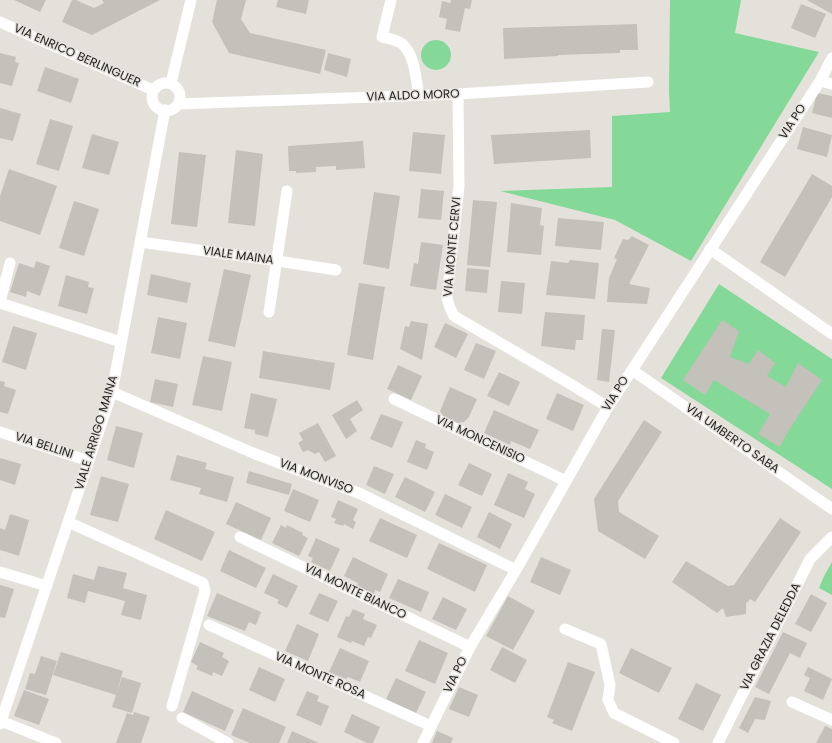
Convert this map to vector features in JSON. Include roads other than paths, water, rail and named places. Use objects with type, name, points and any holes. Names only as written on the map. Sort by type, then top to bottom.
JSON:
[{"type":"street","points":[[171,83],[190,0]]},
{"type":"street","points":[[391,0],[382,37],[393,40],[405,46],[413,64],[419,95]]},
{"type":"street","name":"VIA ENRICO BERLINGUER","points":[[0,22],[153,90]]},
{"type":"street","name":"VIA PO","points":[[423,743],[470,647],[516,570],[608,407],[820,81],[832,58]]},
{"type":"street","points":[[820,81],[832,84]]},
{"type":"street","name":"VIA ALDO MORO","points":[[178,104],[458,94],[648,82]]},
{"type":"street","points":[[171,83],[180,94],[178,104],[172,109],[165,110],[157,107],[154,103],[152,95],[153,90],[159,84],[171,83]]},
{"type":"street","name":"VIA MONTE CERVI","points":[[458,94],[459,186],[448,280],[447,298],[450,308],[454,316],[608,407]]},
{"type":"street","name":"VIALE ARRIGO MAINA","points":[[0,723],[112,392],[165,110]]},
{"type":"street","points":[[269,312],[278,261],[287,191]]},
{"type":"street","name":"VIALE MAINA","points":[[140,242],[336,270]]},
{"type":"street","points":[[710,249],[832,334]]},
{"type":"street","points":[[10,263],[0,303],[121,342]]},
{"type":"street","name":"VIA UMBERTO SABA","points":[[632,370],[832,509]]},
{"type":"street","name":"VIA MONVISO","points":[[112,392],[253,453],[361,494],[516,570]]},
{"type":"street","name":"VIA MONCENISIO","points":[[394,399],[566,481]]},
{"type":"street","name":"VIA BELLINI","points":[[0,432],[89,461]]},
{"type":"street","points":[[68,522],[203,584],[205,591],[172,706]]},
{"type":"street","name":"VIA MONTE BIANCO","points":[[240,537],[470,647]]},
{"type":"street","name":"VIA GRAZIA DELEDDA","points":[[718,743],[810,559],[832,537]]},
{"type":"street","points":[[0,572],[47,586]]},
{"type":"street","name":"VIA MONTE ROSA","points":[[209,625],[431,726]]},
{"type":"street","points":[[565,629],[601,644],[610,685],[608,700],[614,713],[674,743]]},
{"type":"street","points":[[792,702],[832,720]]},
{"type":"street","points":[[182,718],[230,742]]},
{"type":"street","points":[[0,723],[56,743]]}]
